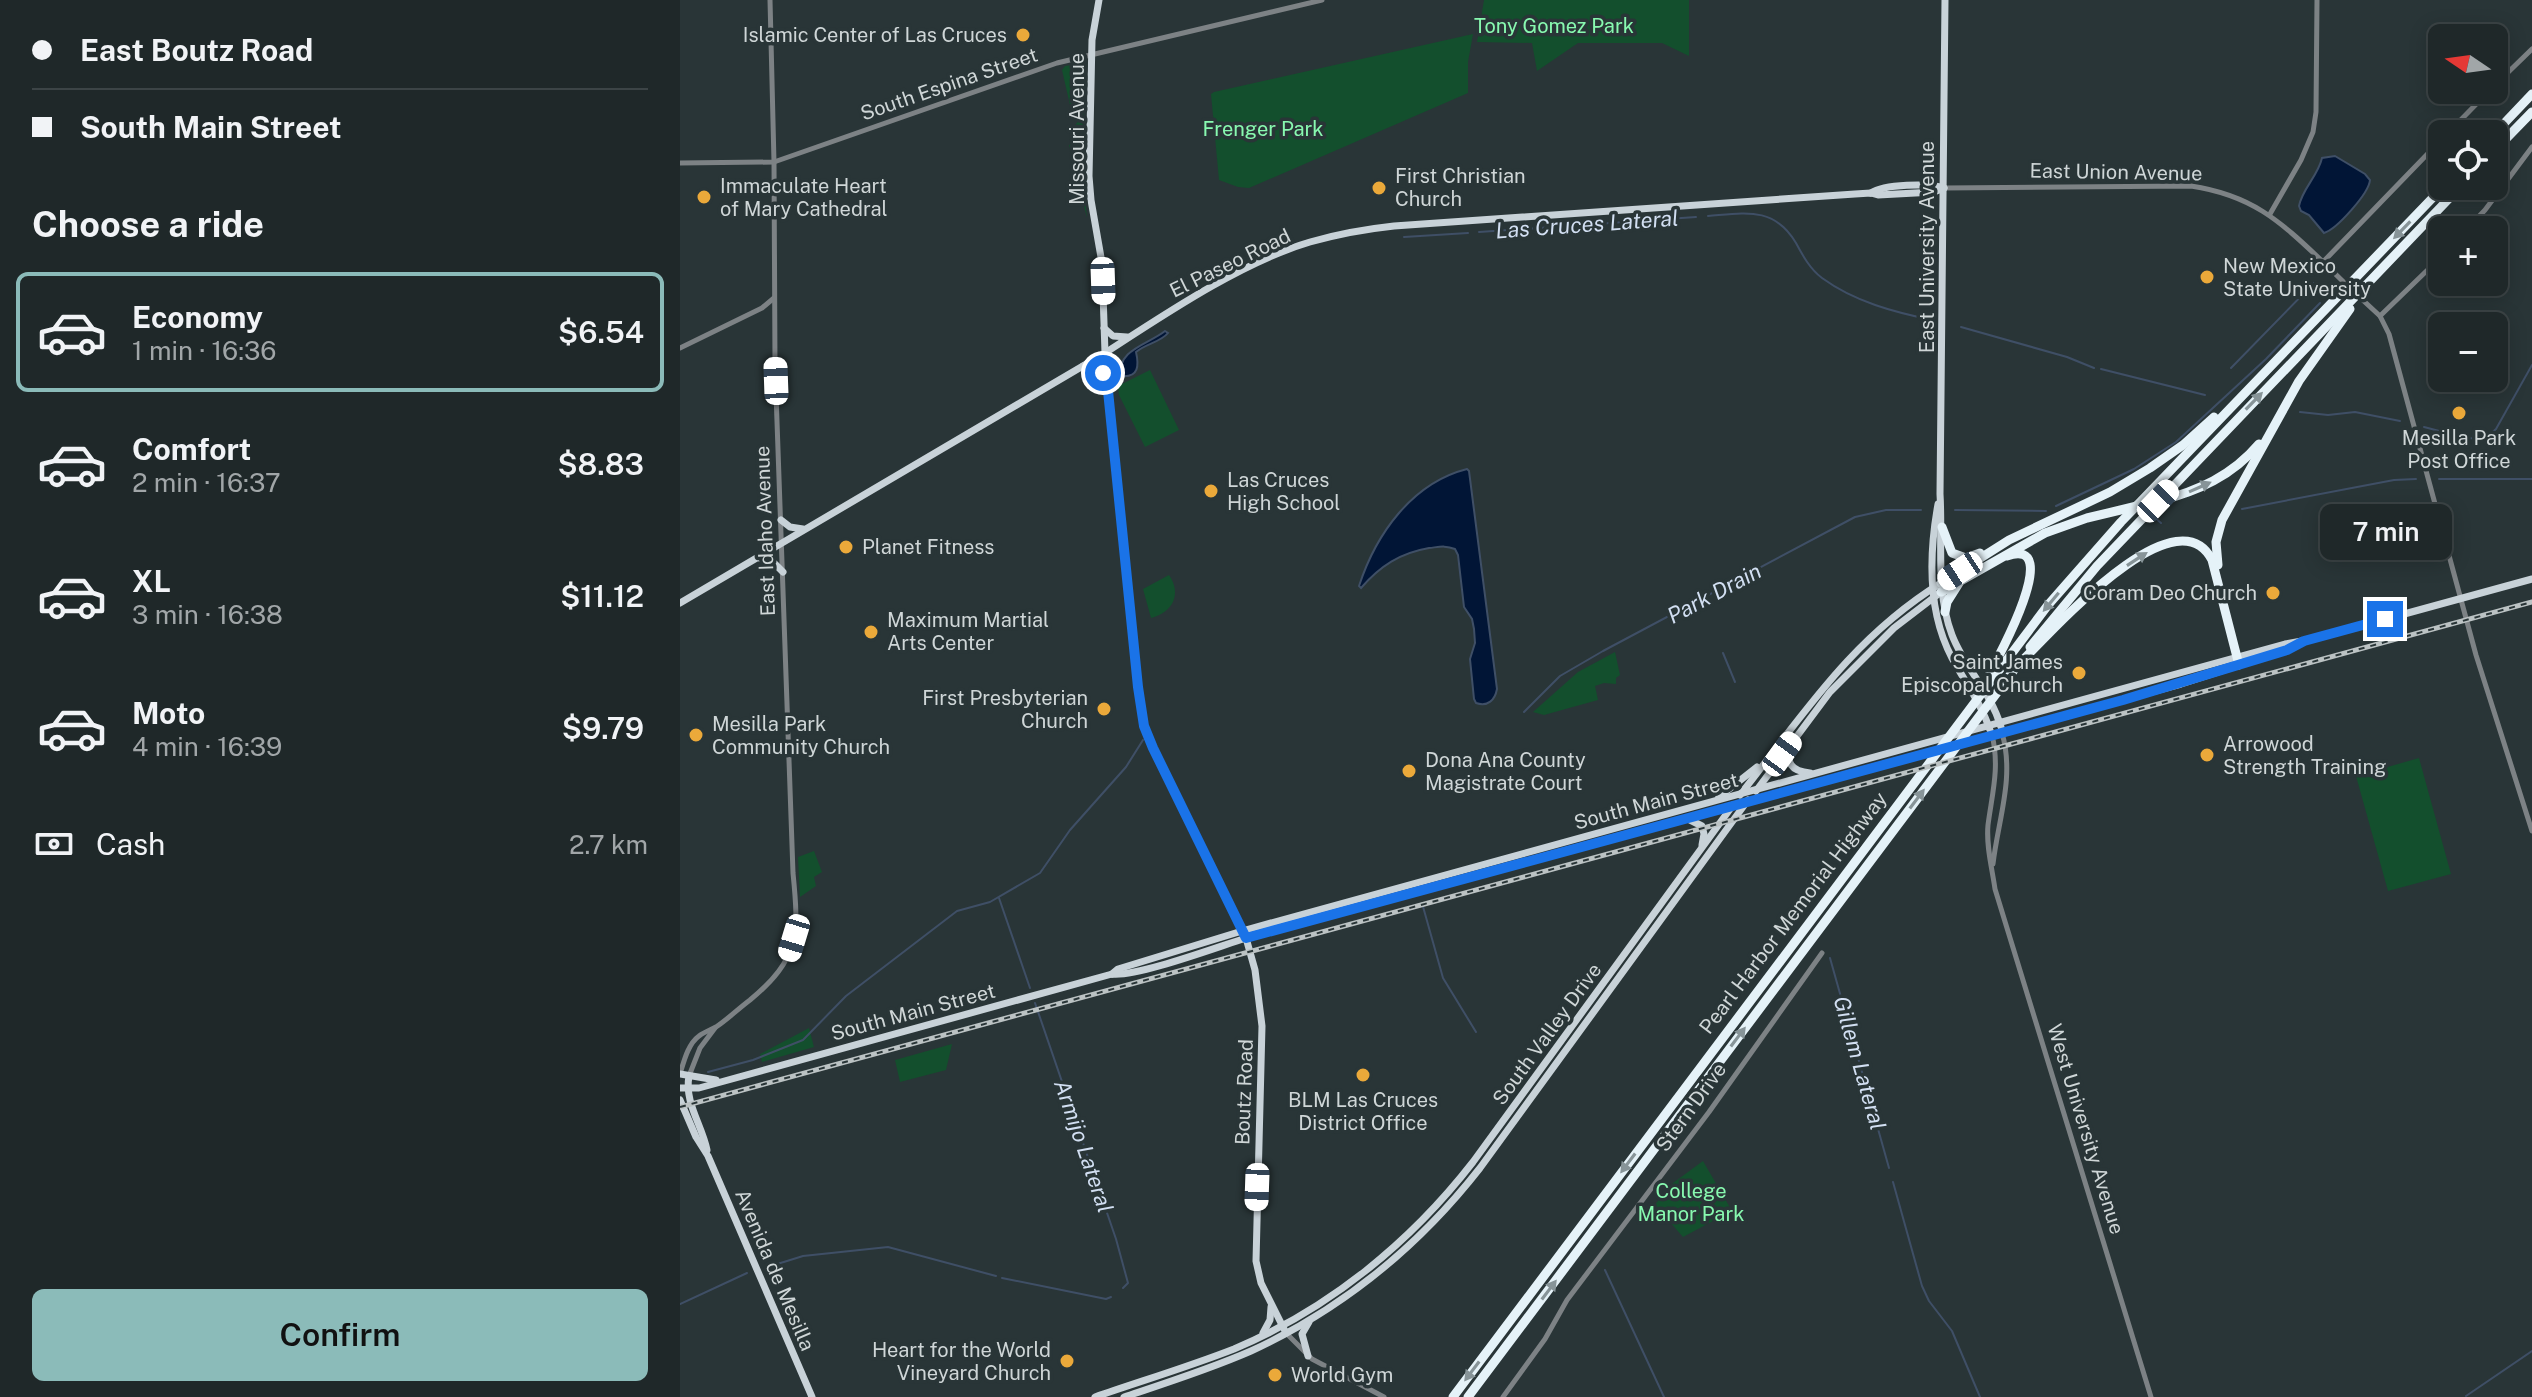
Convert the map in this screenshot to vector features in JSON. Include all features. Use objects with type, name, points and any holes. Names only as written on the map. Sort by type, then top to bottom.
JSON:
[{"type":"highway","points":[[2507,120],[2532,94]]},
{"type":"highway","points":[[2508,137],[2532,112]]},
{"type":"highway","points":[[1991,676],[2121,522],[2430,200]]},
{"type":"highway","points":[[2017,666],[2081,584],[2448,200]]},
{"type":"highway","points":[[1937,590],[2059,527],[2183,495],[2220,478],[2253,451],[2342,313]]},
{"type":"highway","points":[[1942,527],[1950,551],[1969,558],[2110,492],[2161,461],[2192,437],[2279,358]]},
{"type":"highway","points":[[2240,659],[2219,569],[2217,536],[2222,520],[2289,398]]},
{"type":"highway","points":[[1937,590],[2009,540]]},
{"type":"highway","points":[[2017,666],[2101,584],[2144,554],[2175,541],[2198,545],[2209,555],[2240,659]]},
{"type":"highway","points":[[1989,564],[2018,554],[2027,560],[2032,573],[2021,608],[1991,676]]},
{"type":"highway","points":[[1945,612],[1947,602],[1962,579]]},
{"type":"highway","name":"Pearl Harbor Memorial Highway","points":[[1468,1397],[2017,666]]},
{"type":"highway","name":"Pearl Harbor Memorial Highway","points":[[1453,1397],[1991,676]]},
{"type":"main road","name":"Missouri Avenue","points":[[1099,0],[1092,56],[1089,176],[1102,263],[1107,381]]},
{"type":"main road","name":"East University Avenue","points":[[1945,0],[1942,527],[1937,590],[1954,641],[1989,695],[2000,723]]},
{"type":"main road","name":"El Paseo Road","points":[[680,603],[1105,353],[1167,313],[1265,260],[1309,243],[1350,232],[1394,226],[1871,193],[1934,192],[1944,188]]},
{"type":"main road","points":[[1104,328],[1113,336],[1129,337]]},
{"type":"main road","points":[[1083,366],[1100,371],[1107,381]]},
{"type":"main road","name":"Boutz Road","points":[[1107,381],[1144,726],[1244,935],[1259,989],[1262,1026],[1256,1261],[1261,1283],[1284,1330]]},
{"type":"main road","name":"East University Avenue","points":[[1940,494],[1933,529],[1944,641],[1989,726]]},
{"type":"main road","points":[[781,520],[790,527],[806,529]]},
{"type":"main road","points":[[757,558],[773,562],[783,572]]},
{"type":"main road","name":"South Main Street","points":[[683,1088],[699,1088],[1112,974],[1150,967],[1244,935],[1711,802],[2240,659],[2287,650],[2304,641],[2532,579]]},
{"type":"main road","name":"South Valley Drive","points":[[1095,1397],[1311,1320],[1392,1262],[1459,1195],[1820,704],[1862,659],[1937,590]]},
{"type":"main road","name":"South Valley Drive","points":[[1124,1397],[1238,1357],[1284,1330],[1403,1240],[1452,1189],[1813,699],[1901,611],[1937,590]]},
{"type":"main road","name":"South Main Street","points":[[1244,935],[2181,684],[2240,659]]},
{"type":"main road","name":"West University Avenue","points":[[2000,723],[2002,733]]},
{"type":"main road","name":"West University Avenue","points":[[1989,726],[1992,735]]},
{"type":"main road","points":[[1796,736],[1789,753],[1790,764],[1797,770],[1816,773]]},
{"type":"main road","points":[[1711,802],[1739,783],[1770,755]]},
{"type":"main road","points":[[1686,818],[1704,828],[1702,848]]},
{"type":"main road","name":"South Main Street","points":[[682,1075],[722,1080]]},
{"type":"main road","name":"Avenida de Mesilla","points":[[682,1075],[683,1088],[704,1134],[708,1156]]},
{"type":"main road","name":"Avenida de Mesilla","points":[[680,1100],[708,1156],[812,1397]]},
{"type":"main road","points":[[1260,1337],[1266,1329],[1271,1305]]},
{"type":"main road","points":[[1308,1356],[1302,1334],[1311,1320]]},
{"type":"street","name":"East Idaho Avenue","points":[[682,1075],[716,1027],[766,987],[780,971],[789,955],[797,914],[793,873],[774,297],[770,0]]},
{"type":"street","name":"South Espina Street","points":[[680,163],[774,162],[976,94],[1057,63],[1322,0]]},
{"type":"street","points":[[2270,214],[2313,132],[2317,0]]},
{"type":"street","points":[[2508,72],[2532,49]]},
{"type":"street","points":[[2461,120],[2476,104]]},
{"type":"street","points":[[2479,216],[2532,147]]},
{"type":"street","points":[[2323,262],[2428,153]]},
{"type":"street","name":"East Union Avenue","points":[[1944,188],[2191,186],[2229,194],[2270,214],[2293,232],[2380,316],[2389,334],[2460,598],[2532,831]]},
{"type":"street","points":[[2380,316],[2428,270]]},
{"type":"street","points":[[680,348],[762,308],[774,297]]},
{"type":"street","name":"West University Avenue","points":[[1993,869],[2007,785],[2007,759],[2002,733]]},
{"type":"street","name":"West University Avenue","points":[[1992,735],[1996,777],[1988,845],[2004,919],[2151,1397]]},
{"type":"street","name":"Stern Drive","points":[[1503,1397],[1545,1339],[1567,1300],[1709,1112],[1822,953]]},
{"type":"street","points":[[1284,1330],[1308,1356],[1384,1397]]},
{"type":"green space","name":"Tony Gomez Park","points":[[1484,0],[1689,0],[1689,56],[1662,43],[1578,43],[1537,71],[1532,43],[1477,42]]},
{"type":"green space","name":"Frenger Park","points":[[1473,34],[1468,62],[1468,93],[1249,188],[1219,180],[1211,94],[1214,92]]},
{"type":"green space","points":[[1078,64],[1086,72],[1081,161],[1087,218],[1069,145],[1078,145],[1074,126],[1080,114],[1070,105],[1062,70],[1065,66]]},
{"type":"green space","points":[[1150,370],[1179,430],[1145,447],[1119,395],[1118,386]]},
{"type":"green space","points":[[1169,575],[1175,589],[1173,601],[1165,611],[1151,618],[1143,589]]},
{"type":"green space","points":[[1615,652],[1620,675],[1616,678],[1616,684],[1595,686],[1598,700],[1544,715],[1533,712],[1578,672]]},
{"type":"green space","points":[[2419,758],[2451,874],[2388,891],[2356,776]]},
{"type":"green space","points":[[814,851],[822,872],[814,877],[816,886],[800,897],[798,857]]},
{"type":"green space","points":[[809,1028],[814,1047],[762,1062],[760,1054]]},
{"type":"green space","points":[[952,1044],[946,1070],[900,1082],[895,1060]]},
{"type":"green space","name":"College Manor Park","points":[[1703,1161],[1732,1211],[1683,1237],[1652,1208],[1673,1183]]},
{"type":"water","points":[[2335,156],[2370,180],[2352,210],[2324,233],[2299,206],[2322,158]]},
{"type":"water","points":[[1165,331],[1168,333],[1165,336],[1136,352],[1134,373],[1121,376],[1121,367],[1129,354]]},
{"type":"water","points":[[1467,469],[1497,689],[1493,699],[1484,704],[1476,703],[1474,699],[1470,659],[1475,643],[1474,629],[1464,607],[1455,549],[1439,547],[1409,553],[1383,567],[1361,588],[1359,586],[1375,548],[1399,513],[1429,486]]},
{"type":"waterway","name":"Las Cruces Lateral","points":[[1708,216],[1746,213],[1768,217],[1787,231],[1807,262],[1822,278],[1848,294],[1875,305],[1932,320]]},
{"type":"waterway","name":"Las Cruces Lateral","points":[[1479,232],[1696,217]]},
{"type":"waterway","name":"Las Cruces Lateral","points":[[1404,237],[1468,233]]},
{"type":"waterway","points":[[2231,368],[2314,283]]},
{"type":"waterway","name":"Park Drain","points":[[2056,506],[2134,469],[2176,442],[2266,359],[2320,303]]},
{"type":"waterway","name":"Las Cruces Lateral","points":[[1961,327],[2067,357],[2094,368]]},
{"type":"waterway","name":"Las Cruces Lateral","points":[[2424,427],[2466,438],[2485,439],[2496,429],[2532,365]]},
{"type":"waterway","name":"Las Cruces Lateral","points":[[2101,369],[2205,395]]},
{"type":"waterway","name":"Las Cruces Lateral","points":[[2300,412],[2328,415],[2355,412],[2400,421]]},
{"type":"waterway","name":"Park Drain","points":[[2242,509],[2394,480],[2416,479]]},
{"type":"waterway","name":"Park Drain","points":[[2439,479],[2532,479]]},
{"type":"waterway","name":"Park Drain","points":[[1524,712],[1560,676],[1855,517],[1886,510],[1921,510]]},
{"type":"waterway","name":"Park Drain","points":[[1955,510],[2046,511]]},
{"type":"waterway","points":[[2153,516],[2161,523]]},
{"type":"waterway","points":[[1723,653],[1735,682]]},
{"type":"waterway","name":"Las Cruces Lateral","points":[[708,1072],[753,1060],[803,1040],[846,996],[957,911],[990,902],[1040,873],[1070,830],[1126,767],[1143,740]]},
{"type":"waterway","name":"Armijo Lateral","points":[[999,898],[1030,988]]},
{"type":"waterway","name":"Park Drain","points":[[1422,903],[1443,978],[1476,1032]]},
{"type":"waterway","name":"Gillem Lateral","points":[[1830,958],[1889,1168]]},
{"type":"waterway","name":"Armijo Lateral","points":[[1035,1003],[1116,1239],[1128,1283],[1123,1288]]},
{"type":"waterway","name":"Gillem Lateral","points":[[1893,1182],[1922,1286],[1929,1301],[1952,1331],[1980,1397]]},
{"type":"waterway","name":"Armijo Lateral","points":[[771,1266],[803,1256],[888,1247],[996,1276]]},
{"type":"waterway","name":"Park Drain","points":[[1605,1270],[1664,1397]]},
{"type":"waterway","name":"Armijo Lateral","points":[[680,1304],[747,1273]]},
{"type":"waterway","name":"Armijo Lateral","points":[[1002,1278],[1106,1299],[1111,1297]]},
{"type":"waterway","points":[[2466,1396],[2532,1351]]},
{"type":"railway","points":[[680,1107],[2532,602]]},
{"type":"place","name":"Islamic Center of Las Cruces","points":[[1023,35]]},
{"type":"place","name":"First Christian Church","points":[[1379,188]]},
{"type":"place","name":"Immaculate Heart of Mary Cathedral","points":[[704,197]]},
{"type":"place","name":"New Mexico State University","points":[[2207,277]]},
{"type":"place","name":"Mesilla Park Post Office","points":[[2459,413]]},
{"type":"place","name":"Las Cruces High School","points":[[1211,491]]},
{"type":"place","name":"Planet Fitness","points":[[846,547]]},
{"type":"place","name":"Coram Deo Church","points":[[2273,593]]},
{"type":"place","name":"Maximum Martial Arts Center","points":[[871,632]]},
{"type":"place","name":"Saint James Episcopal Church","points":[[2079,673]]},
{"type":"place","name":"First Presbyterian Church","points":[[1104,709]]},
{"type":"place","name":"Mesilla Park Community Church","points":[[696,735]]},
{"type":"place","name":"Arrowood Strength Training","points":[[2207,755]]},
{"type":"place","name":"Dona Ana County Magistrate Court","points":[[1409,771]]},
{"type":"place","name":"BLM Las Cruces District Office","points":[[1363,1075]]},
{"type":"place","name":"Heart for the World Vineyard Church","points":[[1067,1361]]},
{"type":"place","name":"World Gym","points":[[1275,1375]]},
{"type":"route","points":[[1103,373],[1107,381],[1144,726],[1246,938],[2181,684],[2287,650],[2304,641],[2385,619]]}]
